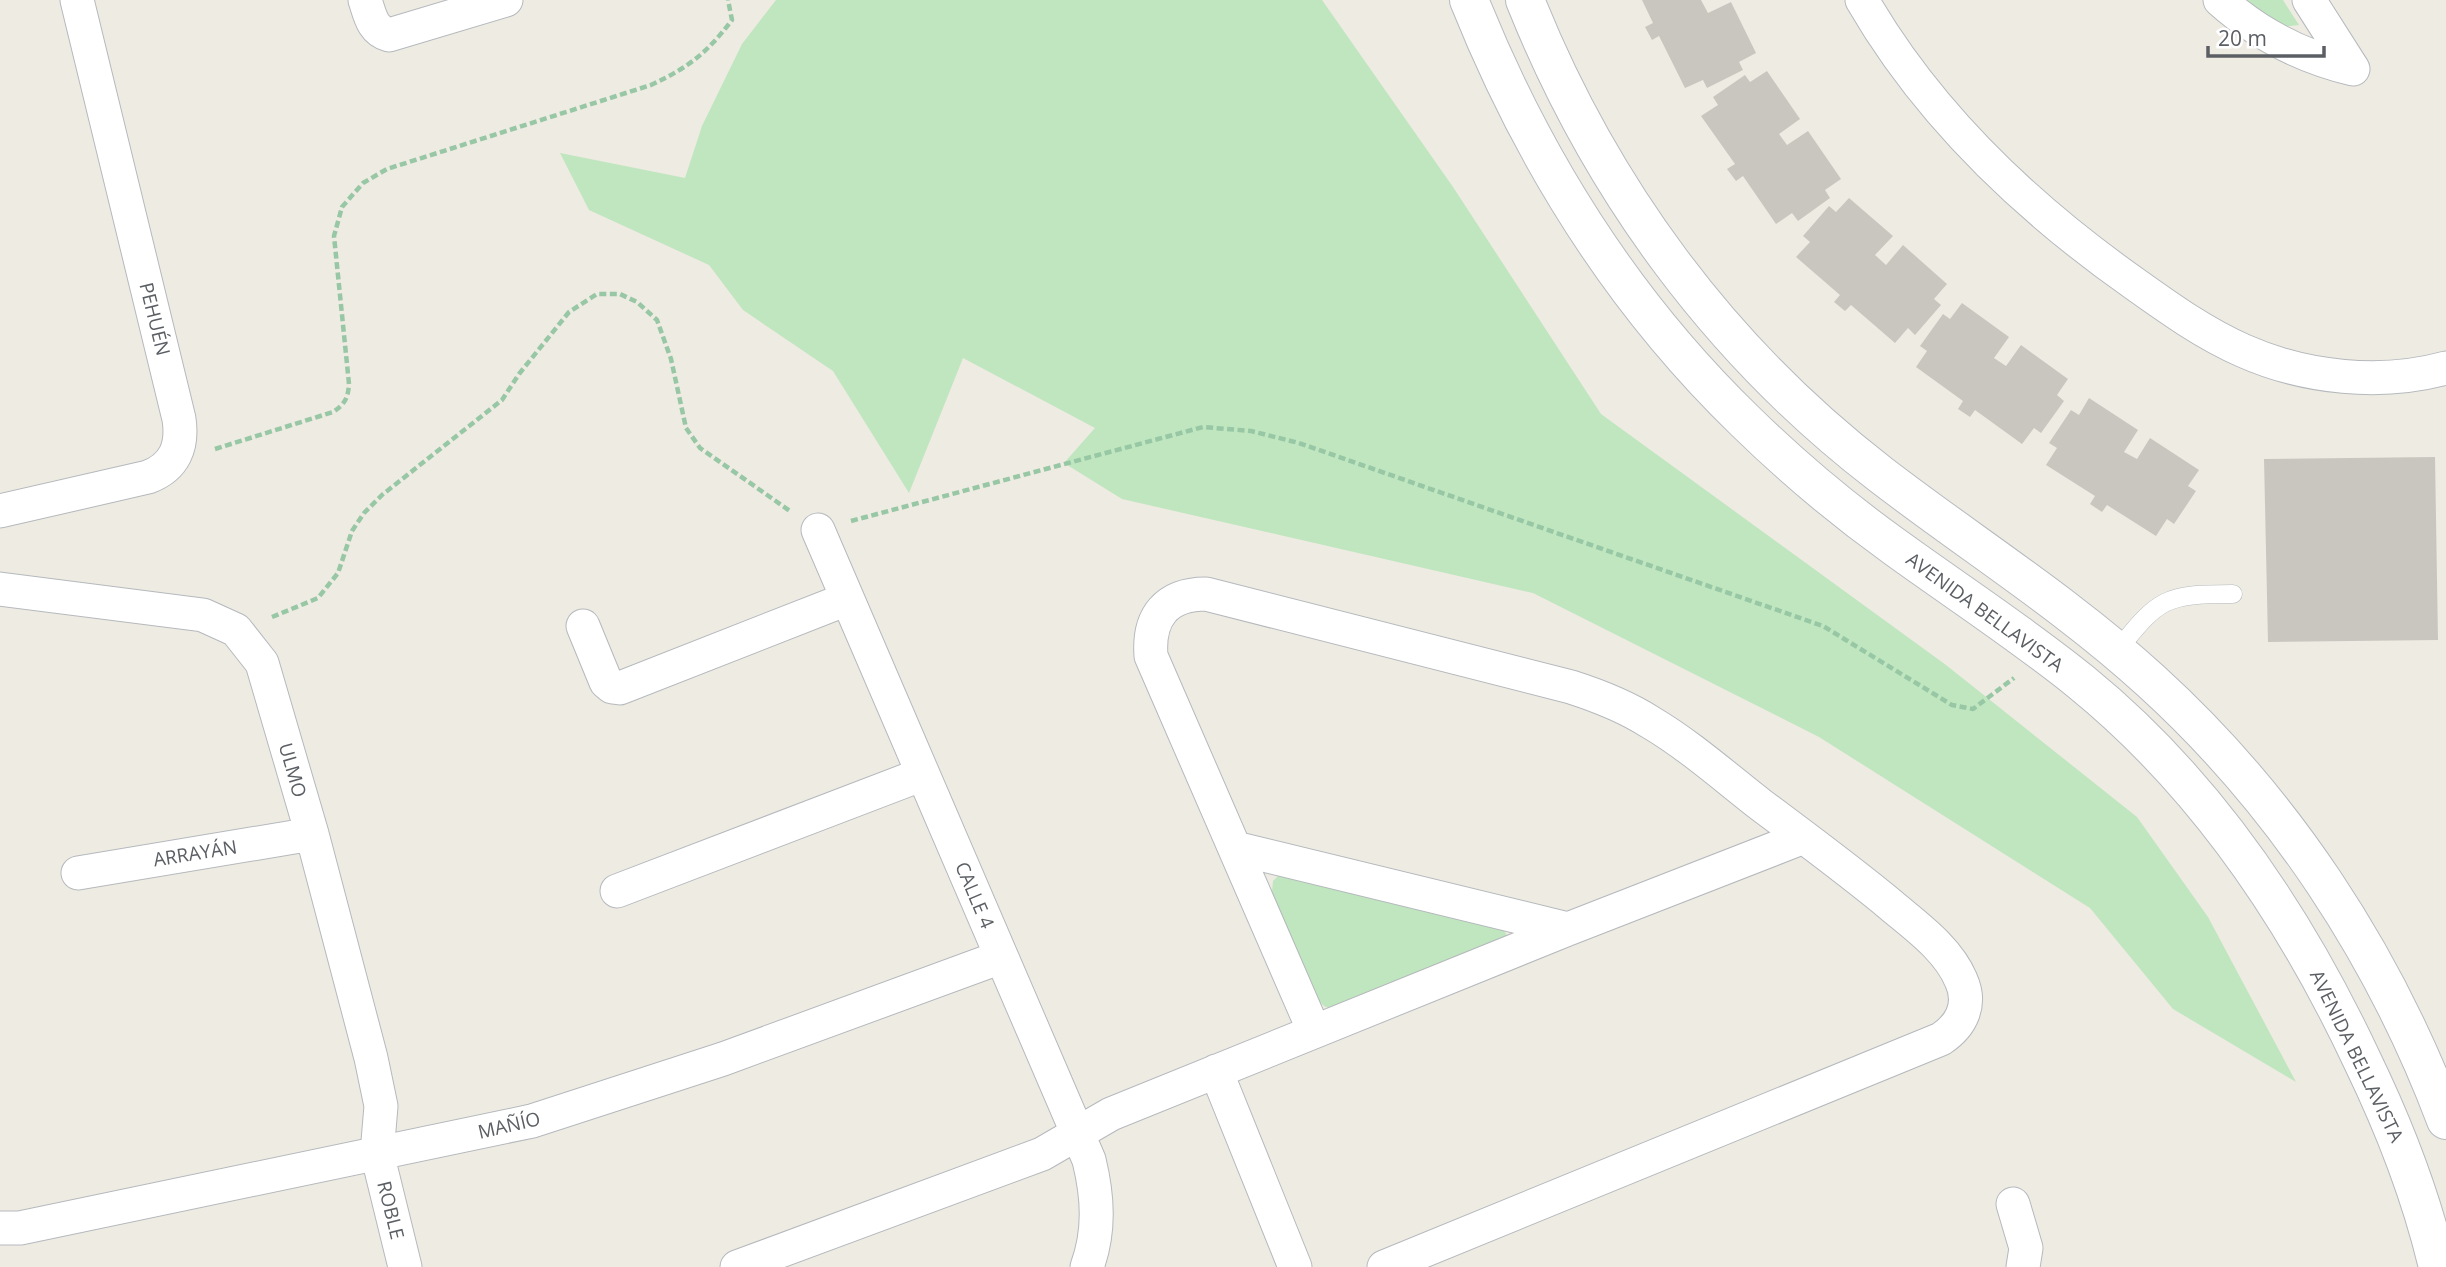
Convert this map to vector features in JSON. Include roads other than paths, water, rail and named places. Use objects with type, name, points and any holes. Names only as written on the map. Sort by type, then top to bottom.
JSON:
[{"type":"street","name":"PEHUÉN","points":[[0,510],[148,477],[167,467],[180,443],[179,419],[77,0]]},
{"type":"street","points":[[365,0],[374,26],[380,33],[389,35],[506,0]]},
{"type":"street","name":"AVENIDA BELLAVISTA","points":[[1469,0],[1491,56],[1519,115],[1562,193],[1650,317],[1695,370],[1743,420],[1837,503],[2084,684],[2162,758],[2214,817],[2261,880],[2303,946],[2343,1019],[2379,1094],[2405,1159],[2438,1267]]},
{"type":"street","points":[[1525,0],[1567,97],[1601,159],[1673,267],[1725,331],[1774,382],[1835,438],[1881,475],[2048,595],[2153,682],[2255,790],[2304,853],[2380,973],[2408,1027],[2446,1120]]},
{"type":"street","points":[[1862,0],[1904,64],[1940,111],[1985,159],[2031,204],[2082,246],[2188,320],[2245,352],[2320,373],[2358,378],[2397,377],[2446,368]]},
{"type":"street","points":[[2220,0],[2242,20],[2294,51],[2353,69],[2309,0]]},
{"type":"street","name":"CALLE 4","points":[[817,530],[1089,1160],[1098,1209],[1096,1237],[1087,1267]]},
{"type":"street","name":"ULMO","points":[[0,589],[203,615],[236,630],[262,663],[312,834],[381,1106],[377,1153]]},
{"type":"street","points":[[1314,1031],[1151,656],[1153,624],[1162,610],[1174,600],[1189,594],[1206,594],[1600,696],[1652,723],[1804,837],[1926,934],[1957,970],[1966,996],[1961,1021],[1952,1032],[1929,1044],[1384,1267]]},
{"type":"street","points":[[583,626],[606,682],[612,687],[620,688],[847,599]]},
{"type":"street","points":[[617,891],[923,774]]},
{"type":"street","name":"ARRAYÁN","points":[[78,873],[312,834]]},
{"type":"street","points":[[737,1267],[1042,1154],[1111,1114],[1568,929],[1804,837]]},
{"type":"street","points":[[1235,848],[1568,929]]},
{"type":"street","name":"MAÑÍO","points":[[0,1228],[20,1228],[532,1121],[723,1059],[1002,957]]},
{"type":"street","points":[[1216,1071],[1295,1267]]},
{"type":"street","name":"ROBLE","points":[[377,1153],[405,1267]]},
{"type":"street","points":[[2013,1204],[2026,1248],[2024,1267]]},
{"type":"lane","points":[[2117,651],[2147,615],[2159,605],[2176,597],[2195,594],[2233,594]]}]
